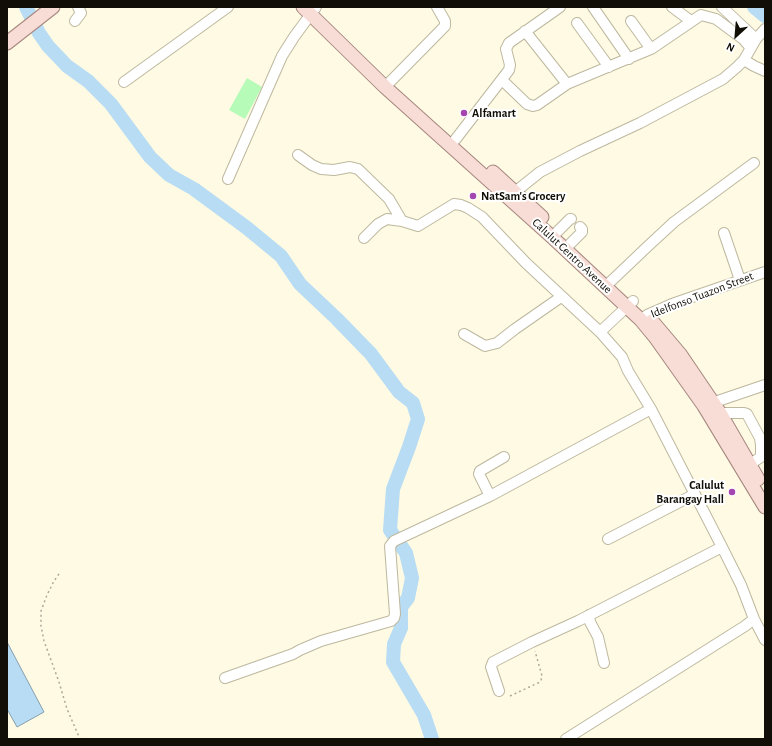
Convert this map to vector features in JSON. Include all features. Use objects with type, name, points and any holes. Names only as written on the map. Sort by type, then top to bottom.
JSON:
[{"type":"main road","points":[[9,42],[52,8]]},
{"type":"main road","name":"Calulut Centro Avenue","points":[[311,9],[388,84],[609,284],[680,354],[713,407],[746,467],[765,507]]},
{"type":"main road","name":"Calulut Centro Avenue","points":[[388,84],[455,140],[511,194]]},
{"type":"main road","name":"Calulut Centro Avenue","points":[[713,407],[746,467],[765,490]]},
{"type":"street","points":[[74,21],[81,13],[78,7]]},
{"type":"street","points":[[124,82],[228,7]]},
{"type":"street","points":[[455,140],[509,70],[510,65],[506,49],[507,46],[525,31],[560,7]]},
{"type":"street","points":[[593,7],[629,59]]},
{"type":"street","points":[[672,7],[691,21]]},
{"type":"street","points":[[502,80],[527,104],[532,106],[536,105],[567,84],[629,59],[651,48],[701,15],[708,7]]},
{"type":"street","points":[[722,7],[754,43]]},
{"type":"street","points":[[388,84],[445,26],[445,21],[438,8]]},
{"type":"street","points":[[228,179],[279,62],[311,9]]},
{"type":"street","points":[[701,15],[716,19],[746,35]]},
{"type":"street","points":[[631,21],[651,48]]},
{"type":"street","points":[[577,23],[609,67]]},
{"type":"street","points":[[511,194],[540,172],[580,151],[640,123],[723,79],[737,68],[744,60],[754,43],[765,29]]},
{"type":"street","points":[[525,31],[567,84]]},
{"type":"street","points":[[744,60],[765,71]]},
{"type":"street","points":[[298,155],[312,165],[321,169],[334,170],[350,167],[358,169],[389,199],[402,221]]},
{"type":"street","points":[[609,284],[674,222],[754,163]]},
{"type":"street","points":[[364,238],[378,224],[387,220],[402,221],[418,226],[454,204],[460,204],[482,217],[526,263],[600,332],[622,357],[628,372],[651,409],[741,585],[754,619],[765,640]]},
{"type":"street","points":[[555,234],[570,219],[572,219]]},
{"type":"street","points":[[568,246],[582,232],[580,227]]},
{"type":"street","points":[[724,233],[740,280]]},
{"type":"street","name":"Idelfonso Tuazon Street","points":[[644,318],[672,304],[765,272]]},
{"type":"street","points":[[464,334],[485,346],[497,343],[515,328],[561,297]]},
{"type":"street","points":[[600,332],[629,304]]},
{"type":"street","points":[[713,407],[765,385]]},
{"type":"street","points":[[713,407],[747,414],[760,438],[763,456],[746,467]]},
{"type":"street","points":[[225,678],[293,654],[321,641],[384,623],[394,618],[390,546],[398,539],[490,496],[651,409]]},
{"type":"street","points":[[490,496],[479,474],[480,471],[504,457]]},
{"type":"street","points":[[608,539],[695,494]]},
{"type":"street","points":[[500,691],[491,668],[492,662],[589,615],[722,547]]},
{"type":"street","points":[[589,615],[590,622],[598,637],[604,663]]},
{"type":"street","points":[[566,739],[754,619]]},
{"type":"path","points":[[59,574],[47,595],[42,611],[41,626],[44,641],[67,709],[80,739]]},
{"type":"path","points":[[510,696],[540,682],[541,680],[542,676],[532,642]]},
{"type":"green space","points":[[247,78],[262,87],[245,119],[229,110]]},
{"type":"water","points":[[7,642],[44,712],[17,727],[7,709]]},
{"type":"waterway","points":[[26,7],[39,33],[48,46],[67,66],[88,81],[111,104],[150,157],[169,175],[194,189],[247,228],[281,256],[300,284],[371,354],[399,392],[413,403],[418,419],[393,489],[390,530],[406,553],[412,578],[408,598],[401,607],[401,628],[394,644],[393,662],[424,715],[432,739]]},
{"type":"waterway","points":[[754,7],[765,16]]},
{"type":"place","name":"Alfamart","points":[[464,113]]},
{"type":"place","name":"NatSam's Grocery","points":[[473,196]]},
{"type":"place","name":"Calulut Barangay Hall","points":[[732,492]]}]
